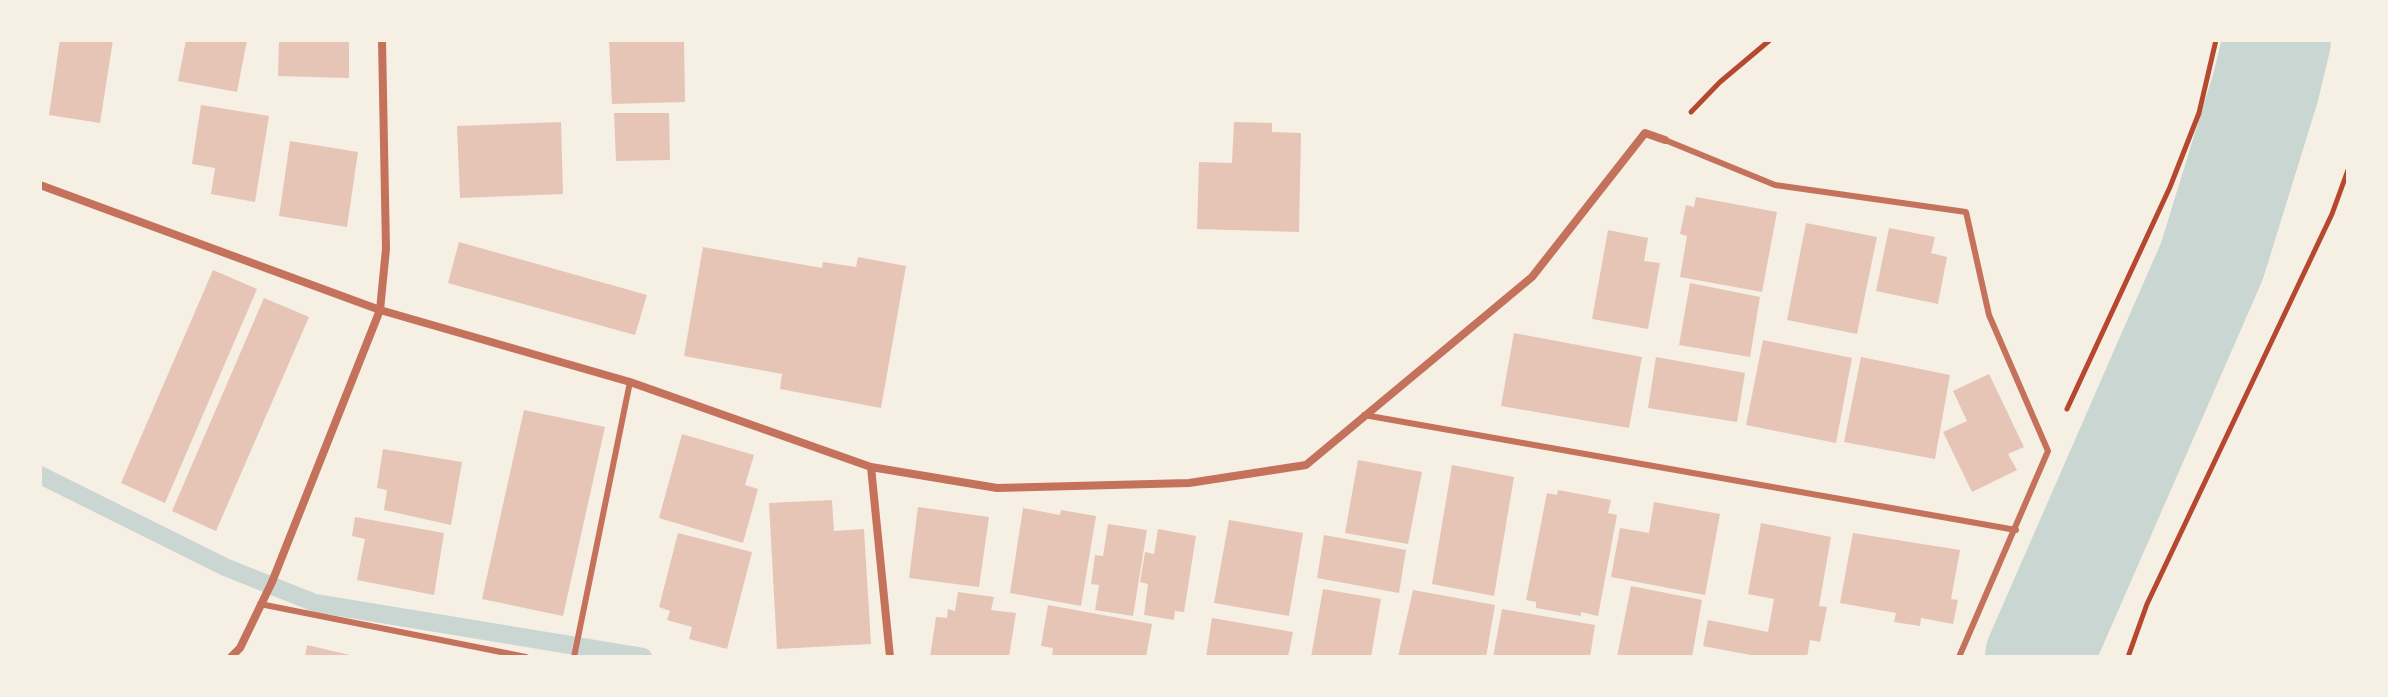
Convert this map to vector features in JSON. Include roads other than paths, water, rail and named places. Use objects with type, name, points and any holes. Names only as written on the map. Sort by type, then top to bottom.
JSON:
[{"type":"street","points":[[231,657],[240,648],[260,604],[380,310],[386,249],[382,40]]},
{"type":"street","points":[[40,185],[380,310],[630,382],[871,467],[997,488],[1189,483],[1306,465],[1532,277],[1645,133],[1665,140]]},
{"type":"street","points":[[871,467],[890,657]]},
{"type":"lane","points":[[1665,140],[1775,185],[1966,212],[1989,315],[2048,451],[1959,657]]},
{"type":"lane","points":[[574,657],[630,382]]},
{"type":"lane","points":[[1364,415],[2016,530]]},
{"type":"lane","points":[[260,604],[526,657]]},
{"type":"waterway","points":[[2039,657],[2212,261],[2266,86],[2277,40]]},
{"type":"waterway","points":[[40,475],[225,567],[315,603],[643,657]]}]
